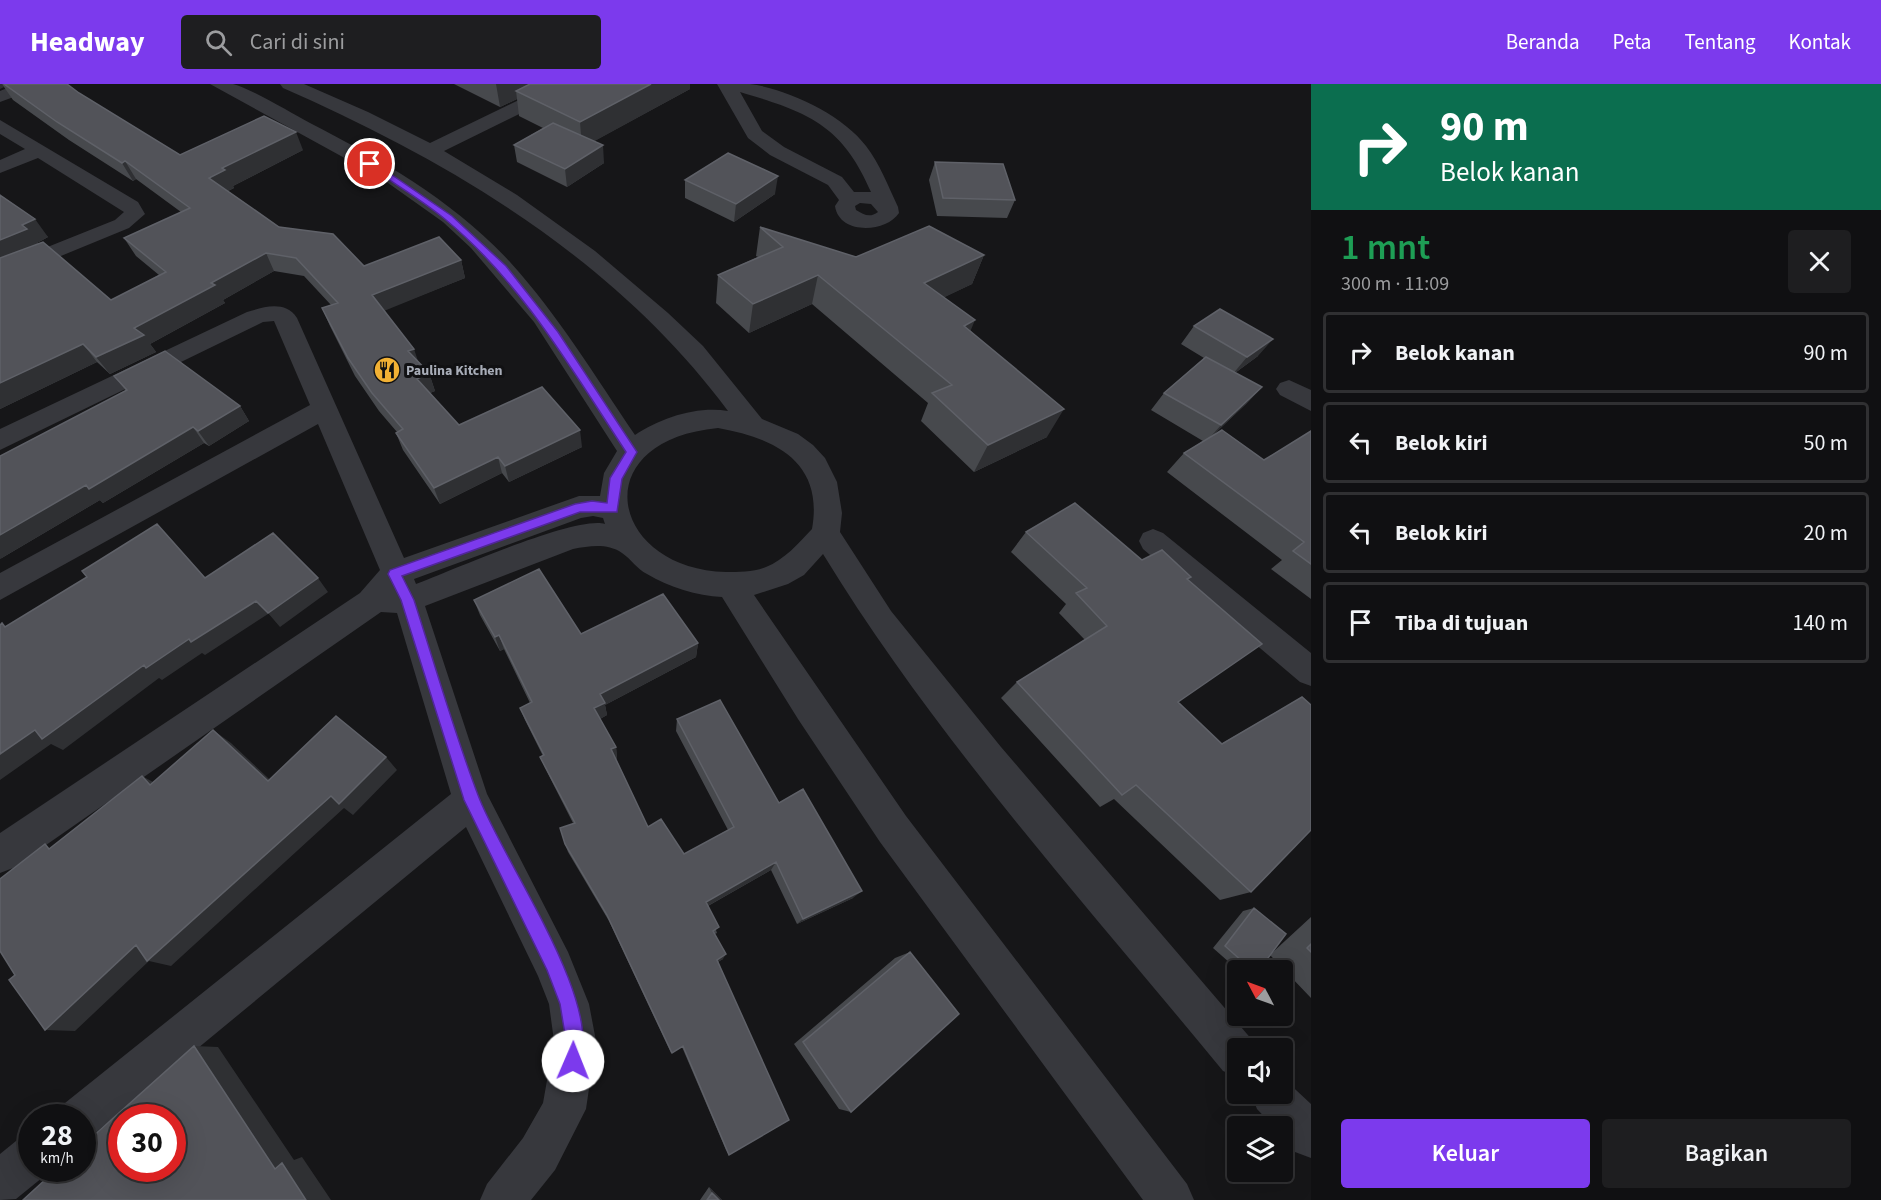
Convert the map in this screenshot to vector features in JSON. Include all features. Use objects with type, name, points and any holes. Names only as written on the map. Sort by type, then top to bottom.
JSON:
[{"type":"street","points":[[0,97],[33,84]]},
{"type":"street","points":[[219,84],[387,174],[449,218],[478,243],[517,285],[555,334],[632,452]]},
{"type":"street","points":[[289,84],[384,127],[504,194],[587,255],[695,353],[751,423]]},
{"type":"street","points":[[429,151],[566,84]]},
{"type":"street","points":[[728,84],[785,101],[832,125],[858,147],[888,207],[870,197],[849,200],[835,181],[777,151],[755,134],[728,84]]},
{"type":"street","points":[[0,126],[130,206],[135,214],[122,224],[0,274]]},
{"type":"street","points":[[0,167],[38,151]]},
{"type":"street","points":[[835,181],[872,176]]},
{"type":"street","points":[[0,440],[255,317],[271,313],[281,314],[285,318],[408,600],[471,800],[554,966],[569,1004],[575,1041],[564,1109],[540,1154],[503,1200]]},
{"type":"street","points":[[1289,389],[1311,402]]},
{"type":"street","points":[[0,588],[324,409]]},
{"type":"street","points":[[825,533],[793,567],[764,580],[731,585],[689,581],[651,564],[630,544],[613,509],[616,478],[632,452],[655,434],[685,422],[718,419],[751,423],[784,437],[811,459],[827,487],[825,533],[880,620],[989,759],[1227,1043]]},
{"type":"street","points":[[0,855],[371,602],[395,574],[579,507],[592,505],[613,509]]},
{"type":"street","points":[[371,602],[408,600],[570,538],[598,533],[630,544]]},
{"type":"street","points":[[1153,541],[1311,672]]},
{"type":"street","points":[[731,585],[810,708],[893,829],[1171,1200]]},
{"type":"street","points":[[96,1105],[471,800]]},
{"type":"street","points":[[1281,1104],[1311,1136]]},
{"type":"street","points":[[0,1183],[18,1168]]},
{"type":"building","points":[[4,84],[67,84],[180,155],[264,116],[296,132],[222,168],[225,170],[209,178],[279,227],[333,234],[364,266],[439,237],[461,260],[372,295],[414,349],[408,351],[429,373],[417,379],[459,425],[542,387],[580,430],[505,466],[498,457],[434,488],[396,433],[403,429],[372,393],[348,358],[322,308],[338,303],[296,258],[266,253],[211,283],[215,285],[134,328],[144,335],[96,357],[83,344],[0,383],[0,258],[43,242],[111,300],[166,272],[124,238],[190,208],[125,161],[122,163],[57,122]]},
{"type":"building","points":[[530,84],[651,84],[580,122],[516,91]]},
{"type":"building","points":[[553,123],[603,145],[565,169],[514,145]]},
{"type":"building","points":[[728,153],[778,176],[736,204],[685,180]]},
{"type":"building","points":[[935,162],[1003,164],[1015,200],[943,198]]},
{"type":"building","points":[[0,195],[35,219],[22,225],[27,229],[0,240]]},
{"type":"building","points":[[929,226],[984,255],[924,283],[975,320],[964,326],[1064,409],[988,445],[932,393],[952,385],[818,275],[753,304],[718,275],[783,247],[760,227],[856,257]]},
{"type":"building","points":[[1220,309],[1273,339],[1247,357],[1194,326]]},
{"type":"building","points":[[165,351],[240,406],[198,431],[193,427],[89,489],[86,485],[0,535],[0,456],[127,390],[114,376]]},
{"type":"building","points":[[1206,357],[1262,387],[1221,425],[1164,393]]},
{"type":"building","points":[[1222,430],[1264,460],[1311,431],[1311,564],[1293,551],[1304,542],[1184,453]]},
{"type":"building","points":[[1075,503],[1142,560],[1162,550],[1191,577],[1187,579],[1262,644],[1178,702],[1222,744],[1302,697],[1311,705],[1311,830],[1251,892],[1136,785],[1122,795],[1017,682],[1107,626],[1076,593],[1087,588],[1026,532]]},
{"type":"building","points":[[157,524],[205,578],[273,533],[318,578],[268,613],[256,601],[191,642],[189,639],[146,668],[144,665],[42,739],[35,730],[0,754],[0,625],[2,623],[5,627],[87,577],[82,571]]},
{"type":"building","points":[[539,569],[581,634],[663,594],[698,643],[600,694],[605,703],[594,708],[616,747],[611,749],[648,827],[661,819],[684,854],[734,827],[677,719],[720,700],[779,803],[803,789],[862,891],[803,919],[776,862],[706,902],[719,927],[713,931],[726,954],[717,960],[789,1120],[729,1155],[683,1046],[672,1053],[607,915],[565,844],[560,828],[575,823],[540,757],[544,755],[520,708],[532,702],[499,635],[495,637],[474,600]]},
{"type":"building","points":[[336,716],[386,757],[339,804],[331,796],[147,961],[136,945],[45,1030],[9,980],[15,975],[0,951],[0,879],[45,844],[49,849],[142,776],[150,785],[213,730],[268,781]]},
{"type":"building","points":[[1254,908],[1286,934],[1266,960],[1241,960],[1225,946]]},
{"type":"building","points":[[910,952],[959,1014],[851,1112],[803,1042]]},
{"type":"building","points":[[194,1046],[275,1169],[282,1163],[306,1200],[23,1200],[43,1182],[96,1182],[96,1134],[108,1123],[108,1182],[186,1182],[186,1104],[129,1104]]},
{"type":"building","points":[[712,1193],[719,1200],[707,1200]]},
{"type":"place","name":"Paulina Kitchen","points":[[387,370]]},
{"type":"route","points":[[370,164],[449,218],[502,268],[555,334],[632,452],[616,478],[613,509],[592,505],[579,507],[395,574],[408,600],[471,800],[554,966],[569,1004],[575,1041],[573,1061]]}]
